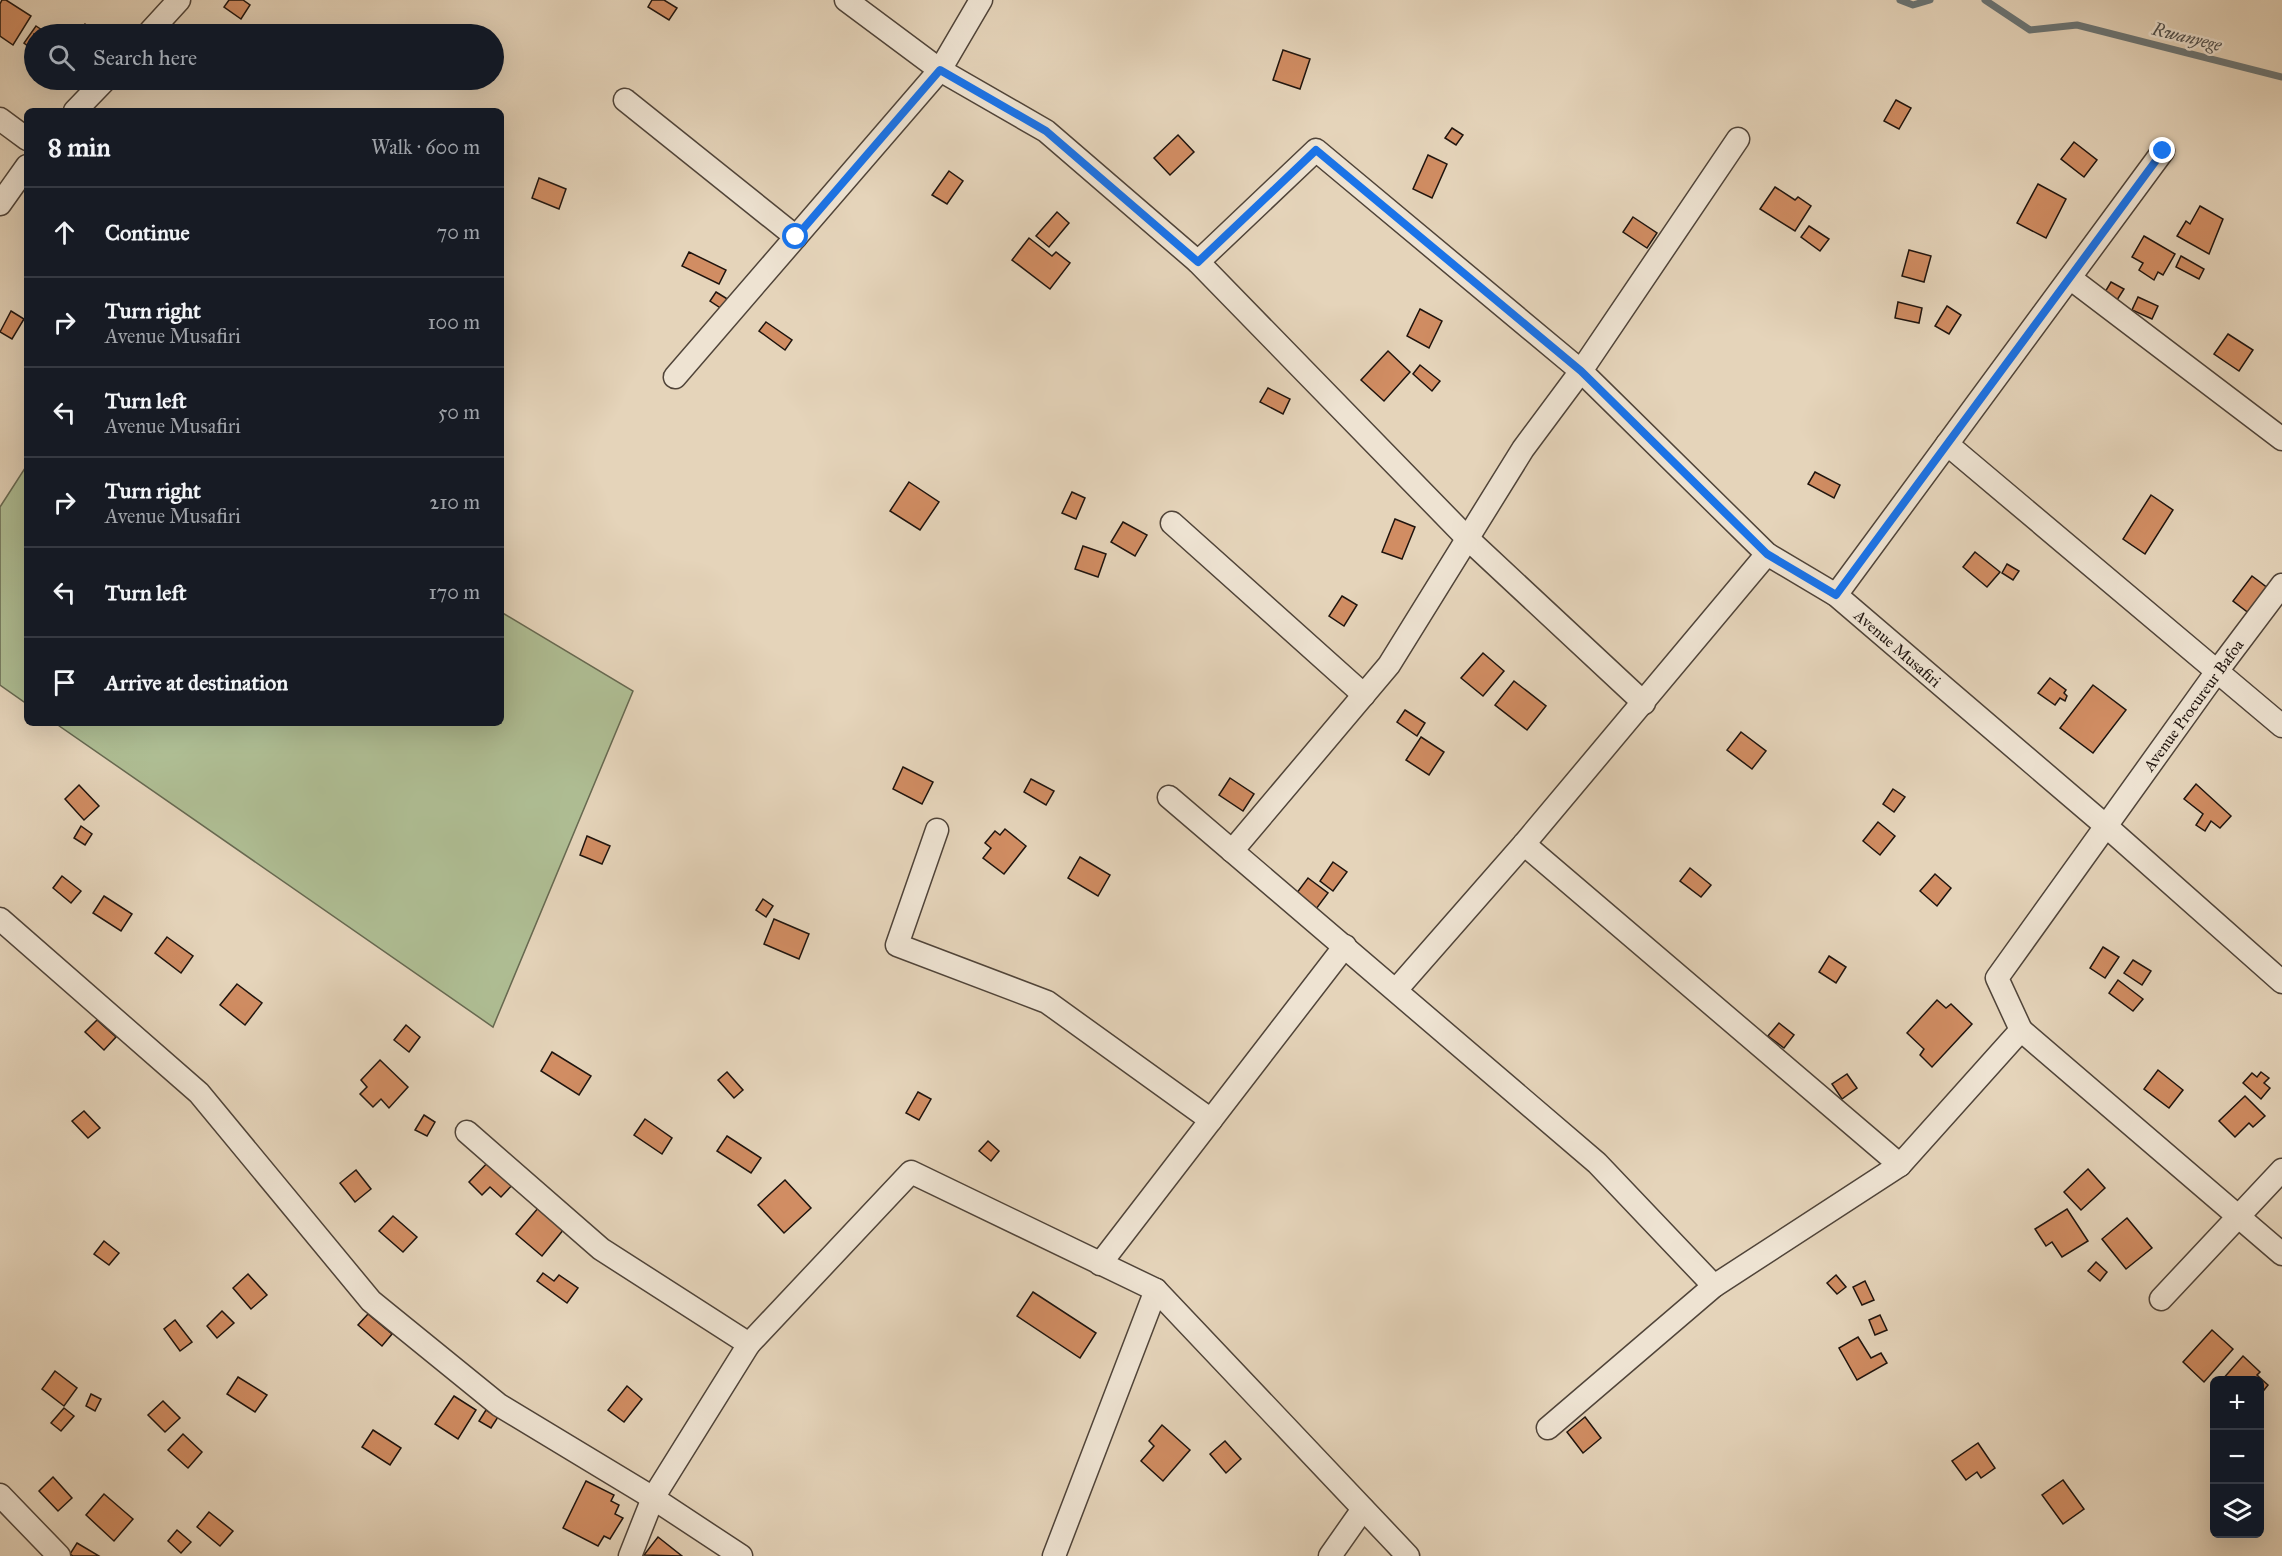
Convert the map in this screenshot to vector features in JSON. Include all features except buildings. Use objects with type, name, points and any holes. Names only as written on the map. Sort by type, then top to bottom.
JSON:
[{"type":"street","points":[[157,24],[179,0]]},
{"type":"street","points":[[846,0],[940,70],[1046,131],[1198,262],[1468,539],[1644,703]]},
{"type":"street","points":[[675,377],[940,70],[981,0]]},
{"type":"street","points":[[78,108],[95,90]]},
{"type":"street","points":[[625,100],[796,237]]},
{"type":"street","points":[[0,119],[24,137]]},
{"type":"street","points":[[1232,851],[1389,665],[1523,449],[1581,371],[1738,139]]},
{"type":"street","name":"Avenue Musafiri","points":[[1198,262],[1316,150],[1581,371],[1767,554],[1836,595],[2106,826],[2282,982]]},
{"type":"street","points":[[1836,595],[2163,151]]},
{"type":"street","points":[[0,204],[24,170]]},
{"type":"street","points":[[2070,278],[2282,439]]},
{"type":"street","points":[[1947,444],[2282,726]]},
{"type":"street","points":[[1172,523],[1364,695]]},
{"type":"street","points":[[1396,990],[1644,703],[1767,554]]},
{"type":"street","name":"Avenue Procureur Bafoa","points":[[2021,1030],[1997,978],[2218,670],[2282,585]]},
{"type":"street","points":[[1169,797],[1597,1163],[1714,1286]]},
{"type":"street","points":[[937,830],[897,945],[1047,1002],[1211,1120]]},
{"type":"street","points":[[1524,844],[1900,1165]]},
{"type":"street","points":[[0,919],[199,1093],[371,1301],[499,1405],[653,1498],[741,1556]]},
{"type":"street","points":[[1100,1264],[1345,946]]},
{"type":"street","points":[[1548,1428],[1714,1286],[1900,1165],[2021,1030],[2282,1254]]},
{"type":"street","points":[[467,1132],[601,1249],[749,1344]]},
{"type":"street","points":[[2162,1299],[2282,1170]]},
{"type":"street","points":[[630,1556],[653,1498],[749,1344],[911,1172],[1156,1290],[1408,1556]]},
{"type":"street","points":[[1060,1553],[1156,1290]]},
{"type":"street","points":[[0,1495],[59,1556]]},
{"type":"street","points":[[1330,1556],[1363,1509]]},
{"type":"green space","points":[[24,470],[24,702],[0,685],[0,507]]},
{"type":"green space","points":[[504,614],[633,691],[493,1027],[59,726],[504,726]]},
{"type":"waterway","name":"Rwanyege","points":[[1900,0],[1913,5],[1930,0]]},
{"type":"waterway","name":"Rwanyege","points":[[1985,0],[2030,30],[2077,25],[2282,77]]},
{"type":"route","points":[[796,237],[940,70],[1046,131],[1198,262],[1316,150],[1581,371],[1767,554],[1836,595],[2163,151]]}]
